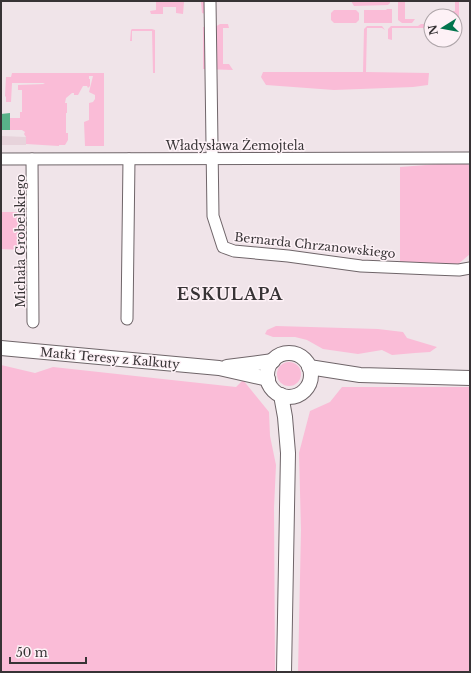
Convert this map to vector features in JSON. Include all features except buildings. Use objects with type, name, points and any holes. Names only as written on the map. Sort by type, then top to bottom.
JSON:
[{"type":"street","points":[[210,1],[212,159]]},
{"type":"street","name":"Władysława Żemojtela","points":[[1,159],[470,158]]},
{"type":"street","name":"Michała Grobelskiego","points":[[32,159],[33,322]]},
{"type":"street","points":[[126,319],[129,159]]},
{"type":"street","name":"Bernarda Chrzanowskiego","points":[[212,159],[213,216],[223,247],[234,251],[288,256],[362,266],[432,270],[459,270],[470,268]]},
{"type":"street","name":"Matki Teresy z Kalkuty","points":[[1,348],[219,368],[268,379]]},
{"type":"street","points":[[285,353],[298,355],[304,359],[309,367],[311,377],[310,382],[305,390],[297,395],[288,397],[281,395],[275,392],[270,386],[268,379],[269,365],[278,356],[285,353]]},
{"type":"street","name":"Matki Teresy z Kalkuty","points":[[219,368],[272,361]]},
{"type":"street","points":[[309,367],[360,375],[470,378]]},
{"type":"street","points":[[310,382],[360,375]]},
{"type":"street","points":[[281,395],[285,417],[288,452]]},
{"type":"street","points":[[284,672],[288,452],[293,408],[297,395]]},
{"type":"shaded area","points":[[156,1],[207,1],[205,14],[202,13],[201,2],[184,2],[183,14],[176,13],[176,7],[163,7],[163,14],[151,14],[150,11],[156,10]]},
{"type":"shaded area","points":[[351,1],[390,1],[390,3],[388,5],[354,6]]},
{"type":"shaded area","points":[[398,1],[405,1],[405,19],[415,19],[412,23],[402,23],[398,20]]},
{"type":"shaded area","points":[[455,1],[459,1],[459,8],[455,8]]},
{"type":"shaded area","points":[[392,9],[392,23],[364,23],[364,10]]},
{"type":"shaded area","points":[[334,10],[356,10],[359,13],[359,20],[356,23],[334,23],[331,20],[331,13]]},
{"type":"shaded area","points":[[220,24],[228,24],[229,28],[223,28],[223,64],[229,64],[233,70],[203,69],[203,27],[208,27],[208,31]]},
{"type":"shaded area","points":[[423,24],[423,28],[392,28],[392,40],[388,39],[388,29],[391,26],[418,26]]},
{"type":"shaded area","points":[[367,26],[382,26],[385,30],[382,28],[367,28],[366,72],[429,73],[428,85],[413,87],[334,90],[266,85],[261,77],[263,72],[363,72],[364,29]]},
{"type":"shaded area","points":[[132,29],[155,30],[155,73],[153,73],[152,31],[132,31],[132,41],[130,41]]},
{"type":"shaded area","points":[[12,73],[104,73],[104,146],[85,146],[84,122],[89,120],[89,103],[93,102],[95,99],[95,95],[89,92],[93,76],[89,76],[90,86],[88,88],[87,86],[83,86],[78,95],[74,95],[74,93],[72,93],[66,98],[66,133],[68,133],[68,140],[65,145],[59,146],[26,144],[25,132],[22,130],[10,130],[10,118],[20,118],[20,112],[22,112],[22,90],[18,90],[18,85],[45,84],[12,83],[11,102],[6,102],[6,77],[11,77]]},
{"type":"shaded area","points":[[10,113],[10,130],[1,130],[1,114]]},
{"type":"shaded area","points":[[2,136],[26,137],[26,145],[2,145]]},
{"type":"shaded area","points":[[466,163],[470,166],[470,254],[456,266],[400,264],[400,167]]},
{"type":"shaded area","points":[[1,212],[22,212],[23,250],[1,249]]},
{"type":"shaded area","points":[[276,326],[378,329],[403,332],[407,338],[437,347],[430,352],[392,355],[382,350],[358,354],[323,349],[307,340],[295,337],[273,337],[265,334],[267,330]]},
{"type":"shaded area","points":[[284,362],[294,362],[301,369],[301,379],[294,386],[284,386],[277,379],[277,369]]},
{"type":"shaded area","points":[[1,365],[35,373],[53,367],[236,387],[243,380],[269,412],[270,436],[276,465],[274,508],[275,672],[1,672]]},
{"type":"shaded area","points":[[342,387],[470,387],[470,672],[298,672],[301,530],[299,453],[310,411],[330,402]]},
{"type":"district","name":"ESKULAPA","points":[[230,294]]}]
